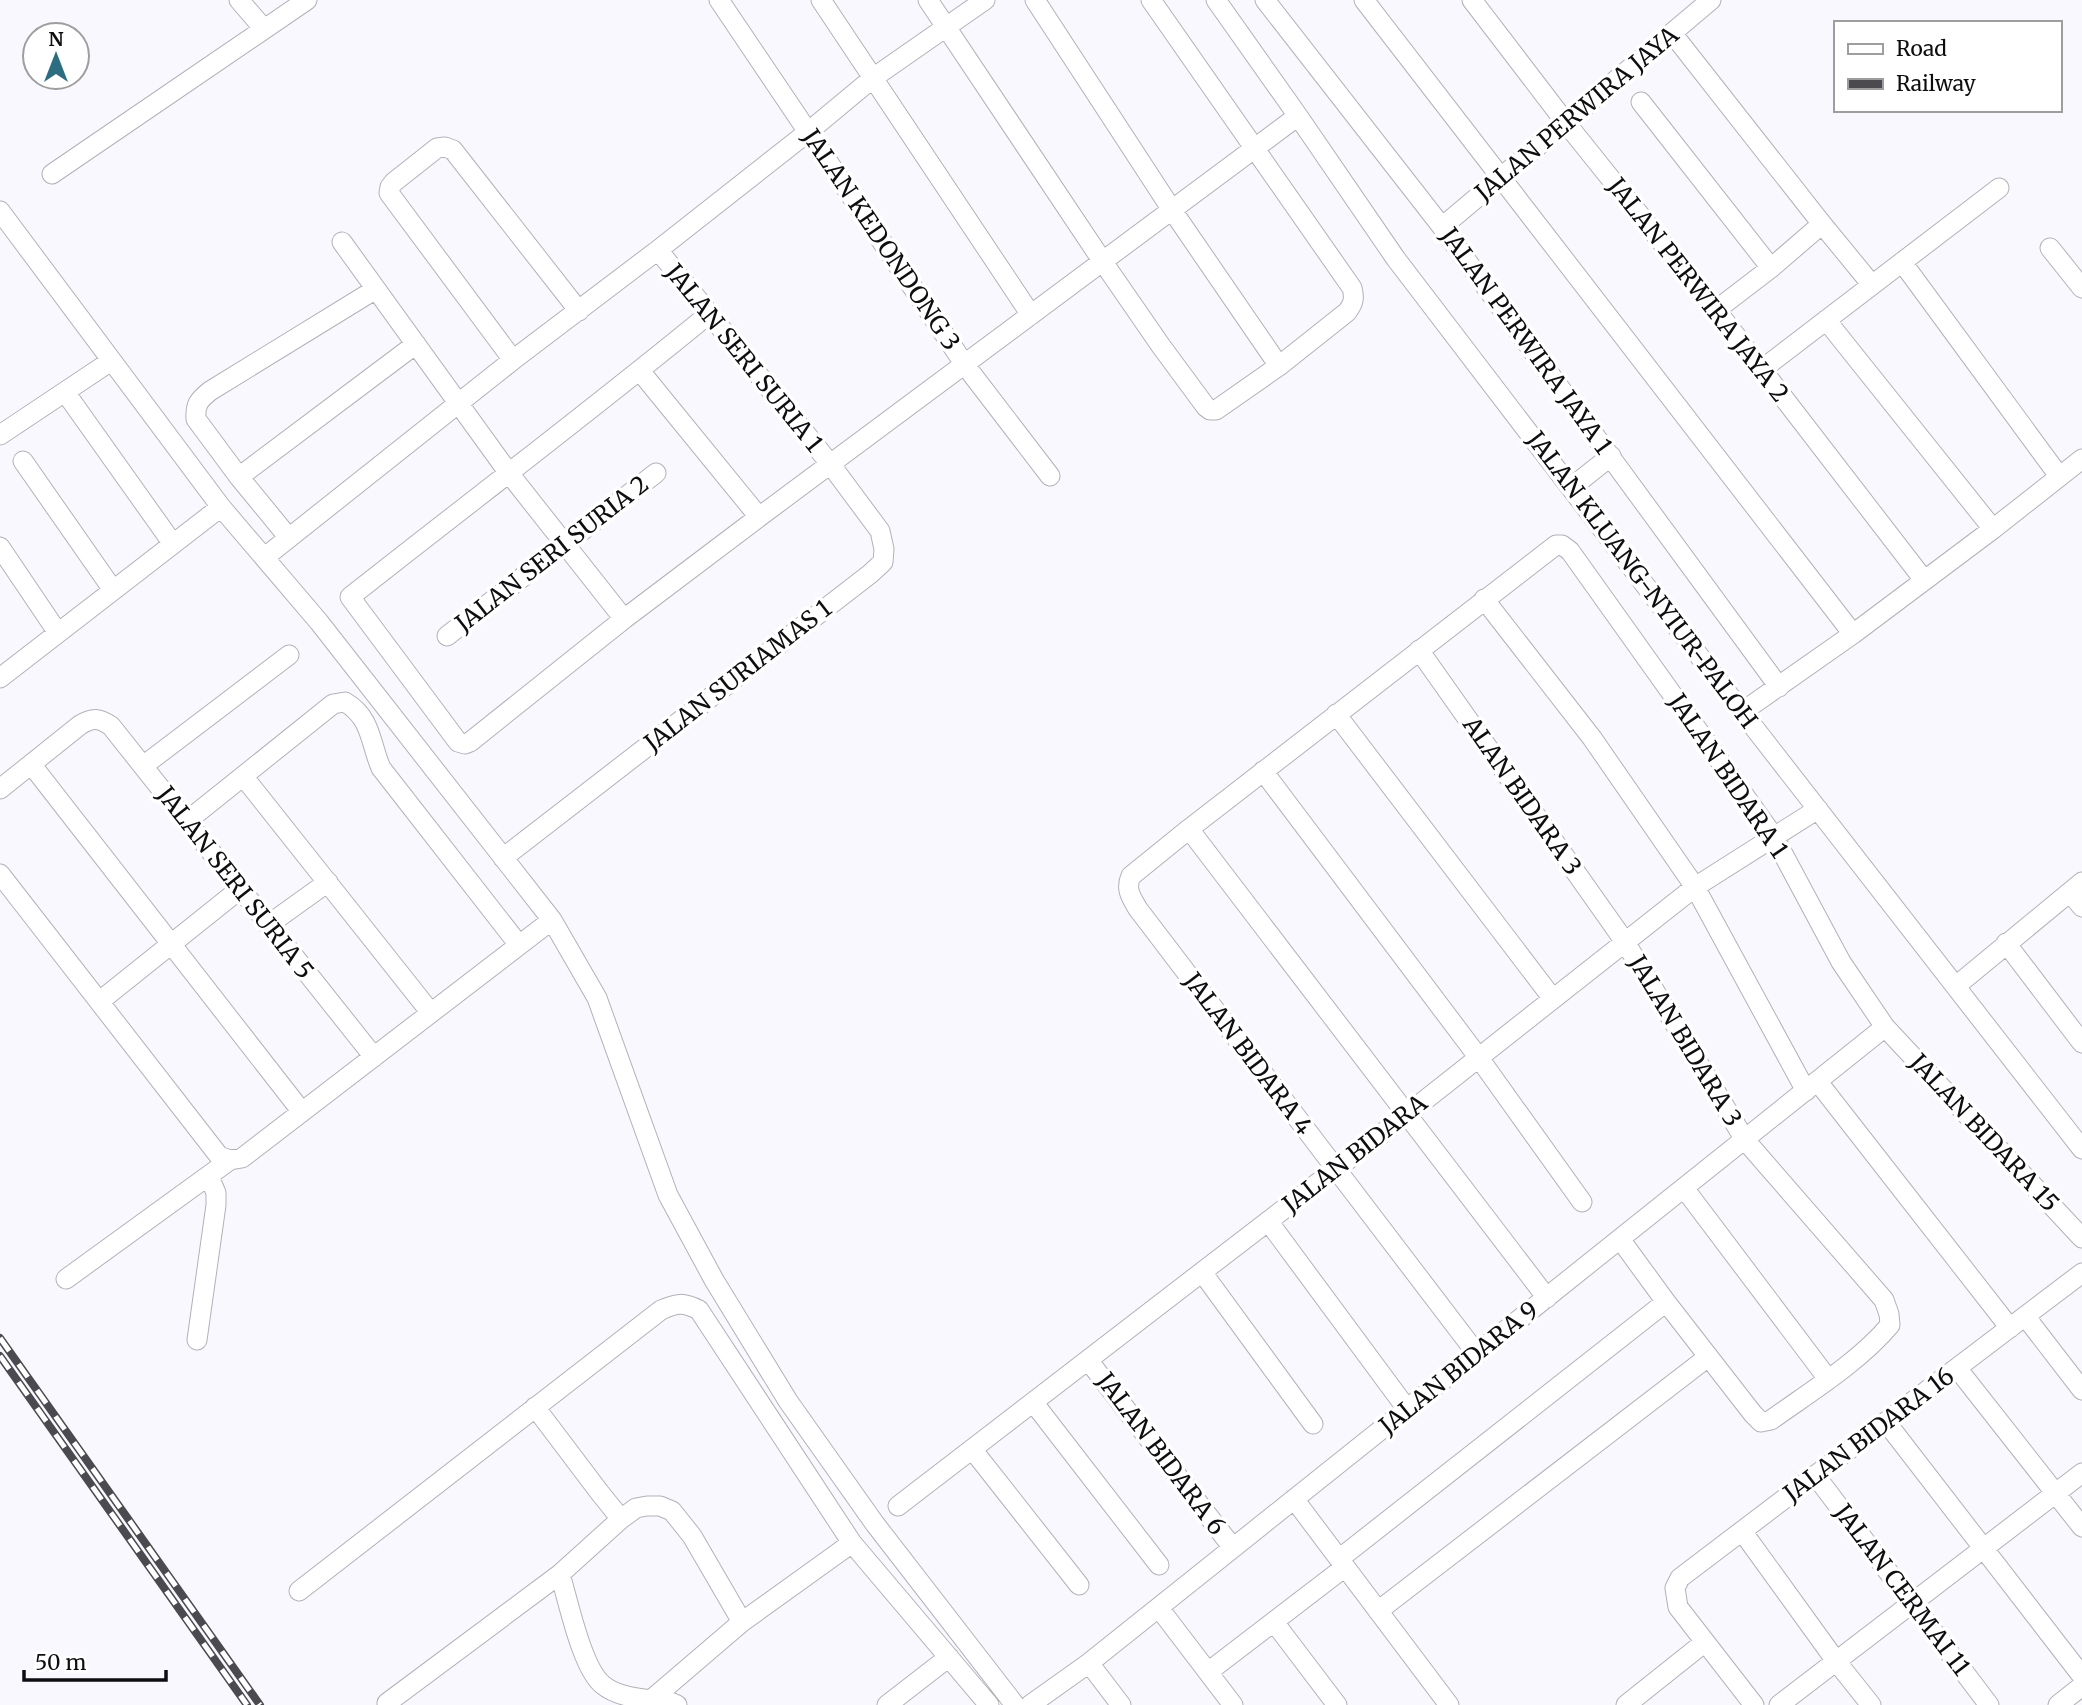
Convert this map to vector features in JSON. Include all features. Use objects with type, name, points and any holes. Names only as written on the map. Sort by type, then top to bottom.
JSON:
[{"type":"street","points":[[239,0],[264,29]]},
{"type":"street","points":[[52,174],[307,0]]},
{"type":"street","name":"JALAN KEDONDONG 3","points":[[719,0],[965,365],[1050,476]]},
{"type":"street","points":[[821,0],[1031,315]]},
{"type":"street","points":[[928,0],[1161,346],[1206,407],[1216,410],[1279,366],[1347,312],[1354,297],[1352,288],[1151,0]]},
{"type":"street","points":[[265,557],[513,360],[808,132],[873,78],[985,0]]},
{"type":"street","points":[[1035,0],[1172,210],[1279,366]]},
{"type":"street","name":"JALAN KLUANG-NYIUR-PALOH","points":[[1216,0],[1396,259],[1742,712],[2082,1149]]},
{"type":"street","name":"JALAN PERWIRA JAYA 1","points":[[1265,0],[1442,227],[1779,687]]},
{"type":"street","points":[[1364,0],[1853,634]]},
{"type":"street","name":"JALAN PERWIRA JAYA 2","points":[[1472,0],[1924,580]]},
{"type":"street","name":"JALAN PERWIRA JAYA","points":[[1442,227],[1711,0]]},
{"type":"street","points":[[1672,33],[1872,285]]},
{"type":"street","points":[[1641,102],[1771,268]]},
{"type":"street","points":[[709,314],[350,597],[458,743],[470,743],[624,619],[1298,116]]},
{"type":"street","points":[[513,360],[389,193],[394,181],[437,148],[453,150],[579,311]]},
{"type":"street","points":[[1762,370],[1999,188]]},
{"type":"street","points":[[0,211],[220,507],[319,622],[552,920],[597,998],[668,1195],[714,1280],[788,1401],[852,1491],[1015,1705]]},
{"type":"street","points":[[1716,310],[1822,224]]},
{"type":"street","points":[[342,242],[508,472],[624,619]]},
{"type":"street","points":[[2050,248],[2082,288]]},
{"type":"street","name":"JALAN SERI SURIA 1","points":[[658,250],[831,465]]},
{"type":"street","points":[[1902,262],[2059,477]]},
{"type":"street","points":[[289,538],[239,477],[197,418],[195,409],[198,401],[376,289]]},
{"type":"street","points":[[1826,320],[1993,529]]},
{"type":"street","points":[[239,477],[416,344]]},
{"type":"street","points":[[0,435],[111,361]]},
{"type":"street","points":[[640,371],[759,517]]},
{"type":"street","points":[[65,392],[173,544]]},
{"type":"street","points":[[1572,487],[1611,456]]},
{"type":"street","points":[[1742,712],[1853,634],[2082,459]]},
{"type":"street","points":[[23,461],[113,590]]},
{"type":"street","name":"JALAN SURIAMAS 1","points":[[503,858],[883,562],[884,549],[880,531],[831,465]]},
{"type":"street","name":"JALAN SERI SURIA 2","points":[[447,636],[656,473]]},
{"type":"street","points":[[0,678],[220,507]]},
{"type":"street","name":"JALAN BIDARA 1","points":[[1484,599],[1550,548],[1562,545],[1570,551],[1774,837],[1841,962],[1885,1027]]},
{"type":"street","points":[[0,547],[58,633]]},
{"type":"street","points":[[1547,1298],[1189,829],[1484,599],[1592,738],[1695,887],[1812,1086],[2017,1322],[2082,1390]]},
{"type":"street","name":"ALAN BIDARA 3","points":[[1419,650],[1625,942]]},
{"type":"street","points":[[143,766],[289,655]]},
{"type":"street","points":[[187,821],[333,704],[345,702],[352,706],[369,729],[381,768],[519,945]]},
{"type":"street","points":[[1336,714],[1553,999]]},
{"type":"street","name":"JALAN SERI SURIA 5","points":[[31,764],[91,719],[111,726],[374,1057]]},
{"type":"street","points":[[0,789],[31,764],[302,1112]]},
{"type":"street","points":[[1263,771],[1479,1058],[1582,1202]]},
{"type":"street","points":[[243,776],[431,1013]]},
{"type":"street","name":"JALAN BIDARA","points":[[898,1506],[1406,1115],[1695,887],[1818,809]]},
{"type":"street","name":"JALAN BIDARA 4","points":[[1189,829],[1131,876],[1127,884],[1129,894],[1335,1170],[1477,1354]]},
{"type":"street","points":[[0,874],[219,1156],[230,1160]]},
{"type":"street","points":[[268,925],[328,882]]},
{"type":"street","points":[[100,1001],[240,889]]},
{"type":"street","points":[[1956,986],[2006,943],[2078,894]]},
{"type":"street","points":[[66,1279],[230,1160],[242,1158],[552,920]]},
{"type":"street","name":"JALAN BIDARA 3","points":[[1625,942],[1745,1140],[1884,1300],[1889,1314],[1890,1325],[1877,1341],[1771,1420],[1762,1422],[1753,1414],[1708,1357]]},
{"type":"street","points":[[2006,943],[2082,1043]]},
{"type":"street","name":"JALAN BIDARA 9","points":[[1030,1705],[1159,1608],[1885,1027]]},
{"type":"street","name":"JALAN BIDARA 15","points":[[1885,1027],[2082,1238]]},
{"type":"street","points":[[197,1340],[216,1205],[216,1194],[209,1176]]},
{"type":"street","points":[[1684,1188],[1828,1379]]},
{"type":"street","points":[[1268,1222],[1407,1409]]},
{"type":"street","points":[[1378,1611],[1708,1357],[1620,1239]]},
{"type":"street","points":[[1202,1272],[1313,1424]]},
{"type":"street","name":"JALAN BIDARA 16","points":[[1705,1642],[1678,1607],[1675,1588],[1680,1578],[2082,1273]]},
{"type":"street","points":[[299,1591],[661,1310],[676,1303],[686,1303],[699,1310],[852,1543],[989,1705]]},
{"type":"street","points":[[1208,1672],[1666,1303]]},
{"type":"street","name":"JALAN BIDARA 6","points":[[1088,1360],[1233,1548]]},
{"type":"street","points":[[1957,1368],[2082,1527]]},
{"type":"street","points":[[1033,1402],[1159,1565]]},
{"type":"street","points":[[535,1407],[621,1519]]},
{"type":"street","points":[[1886,1422],[2082,1676]]},
{"type":"street","points":[[972,1449],[1079,1586]]},
{"type":"street","points":[[1779,1705],[2082,1473]]},
{"type":"street","name":"JALAN CERMAI 11","points":[[1815,1475],[1989,1705]]},
{"type":"street","points":[[1294,1499],[1449,1705]]},
{"type":"street","points":[[387,1703],[560,1574],[636,1508],[660,1506],[672,1511],[692,1536],[742,1622]]},
{"type":"street","points":[[1742,1531],[1871,1705]]},
{"type":"street","points":[[648,1702],[742,1622],[852,1543]]},
{"type":"street","points":[[560,1574],[583,1650],[593,1672],[603,1685],[622,1695],[648,1702],[670,1702],[677,1705]]},
{"type":"street","points":[[1159,1608],[1233,1705]]},
{"type":"street","points":[[1273,1622],[1337,1705]]},
{"type":"street","points":[[1626,1705],[1705,1642],[1755,1705]]},
{"type":"street","points":[[887,1705],[949,1657]]},
{"type":"street","points":[[1089,1663],[1121,1705]]},
{"type":"street","points":[[2058,1705],[2082,1686]]},
{"type":"railway","points":[[0,1338],[260,1705]]},
{"type":"railway","points":[[0,1356],[247,1705]]}]
